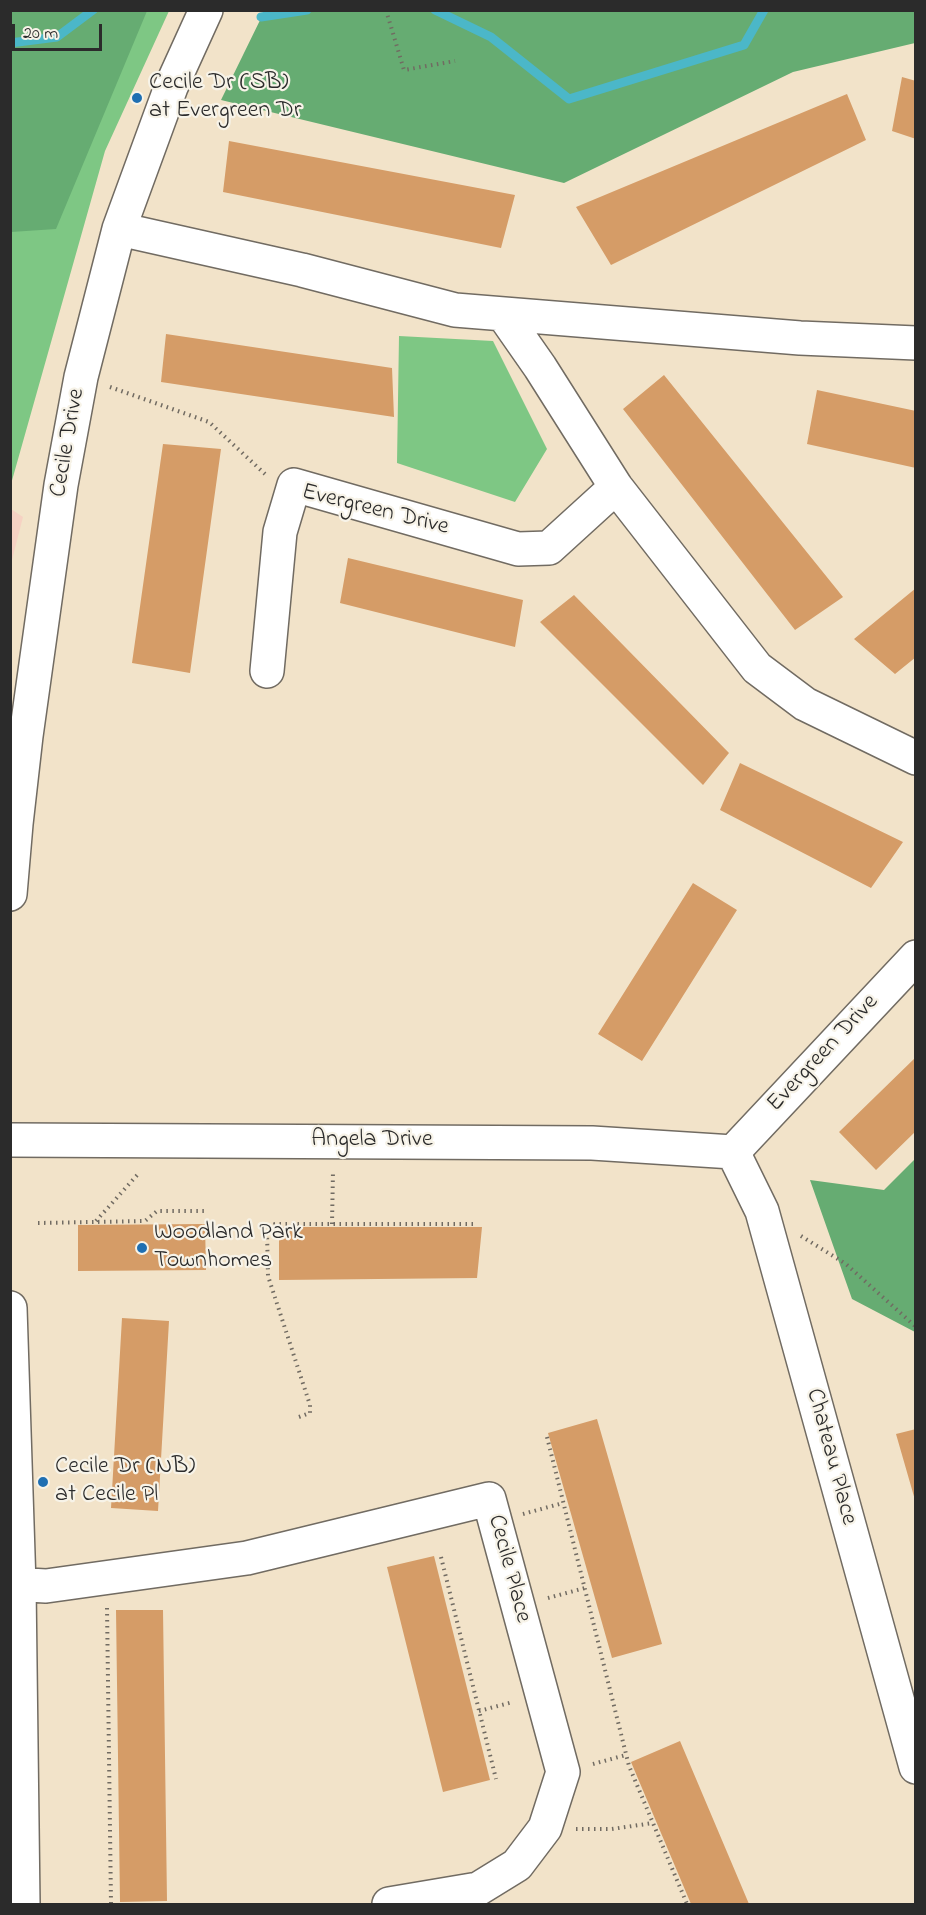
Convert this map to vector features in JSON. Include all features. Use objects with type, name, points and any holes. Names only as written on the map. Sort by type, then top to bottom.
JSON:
[{"type":"street","name":"Cecile Drive","points":[[10,894],[17,813],[41,623],[61,485],[81,377],[119,229],[171,87],[206,10]]},
{"type":"street","points":[[119,229],[302,270],[455,310],[800,338],[915,344]]},
{"type":"street","points":[[503,314],[540,367],[616,487],[757,669],[805,704],[914,755]]},
{"type":"street","name":"Evergreen Drive","points":[[267,671],[280,532],[294,485],[519,549],[549,548],[616,487]]},
{"type":"street","name":"Evergreen Drive","points":[[733,1152],[915,957]]},
{"type":"street","name":"Angela Drive","points":[[10,1140],[592,1143],[733,1152]]},
{"type":"street","name":"Chateau Place","points":[[733,1152],[762,1211],[915,1767]]},
{"type":"street","points":[[10,1308],[23,1905]]},
{"type":"street","name":"Cecile Place","points":[[15,1585],[45,1586],[248,1558],[489,1500],[563,1772],[545,1828],[516,1865],[478,1889],[389,1905]]},
{"type":"path","points":[[386,10],[404,70],[455,61]]},
{"type":"path","points":[[81,377],[209,422],[290,498]]},
{"type":"path","points":[[96,1222],[146,1165]]},
{"type":"path","points":[[332,1224],[333,1167]]},
{"type":"path","points":[[38,1223],[145,1221],[157,1211],[208,1211]]},
{"type":"path","points":[[762,1211],[846,1264],[915,1327]]},
{"type":"path","points":[[299,1417],[310,1413],[310,1405],[268,1276],[267,1232],[270,1226],[275,1224],[477,1224]]},
{"type":"path","points":[[547,1437],[629,1766],[687,1905]]},
{"type":"path","points":[[525,1514],[563,1503]]},
{"type":"path","points":[[441,1557],[496,1779]]},
{"type":"path","points":[[550,1598],[585,1588]]},
{"type":"path","points":[[107,1606],[111,1905]]},
{"type":"path","points":[[479,1711],[513,1702]]},
{"type":"path","points":[[601,1762],[627,1755]]},
{"type":"path","points":[[583,1829],[635,1827],[653,1823]]},
{"type":"shaded area","points":[[11,509],[23,517],[11,564]]},
{"type":"green space","points":[[11,10],[147,11],[56,229],[11,232]]},
{"type":"green space","points":[[265,10],[915,11],[915,43],[793,72],[564,183],[221,100]]},
{"type":"green space","points":[[11,11],[169,11],[105,151],[11,484]]},
{"type":"green space","points":[[399,336],[493,341],[547,449],[515,502],[397,463]]},
{"type":"green space","points":[[915,1159],[915,1332],[852,1299],[810,1180],[884,1190]]},
{"type":"building","points":[[902,77],[916,81],[916,139],[892,131]]},
{"type":"building","points":[[847,94],[866,140],[611,265],[576,207]]},
{"type":"building","points":[[229,141],[515,195],[501,248],[223,192]]},
{"type":"building","points":[[166,334],[392,368],[394,417],[161,382]]},
{"type":"building","points":[[664,375],[843,597],[795,630],[623,409]]},
{"type":"building","points":[[817,390],[916,411],[916,468],[807,444]]},
{"type":"building","points":[[163,444],[221,449],[190,673],[132,663]]},
{"type":"building","points":[[348,558],[523,600],[515,647],[340,603]]},
{"type":"building","points":[[916,588],[916,657],[895,674],[854,639]]},
{"type":"building","points":[[574,595],[729,753],[703,785],[540,622]]},
{"type":"building","points":[[740,763],[903,842],[871,888],[720,810]]},
{"type":"building","points":[[693,883],[737,910],[642,1061],[598,1034]]},
{"type":"building","points":[[916,1057],[916,1131],[876,1170],[839,1132]]},
{"type":"building","name":"Woodland Park Townhomes","points":[[205,1224],[206,1270],[78,1271],[78,1225]]},
{"type":"building","points":[[279,1227],[482,1227],[477,1278],[279,1280]]},
{"type":"building","points":[[122,1318],[169,1321],[158,1511],[111,1508]]},
{"type":"building","points":[[597,1419],[662,1644],[612,1658],[548,1433]]},
{"type":"building","points":[[916,1429],[916,1500],[915,1500],[896,1434]]},
{"type":"building","points":[[434,1556],[490,1780],[443,1792],[387,1567]]},
{"type":"building","points":[[116,1610],[163,1610],[167,1901],[120,1902]]},
{"type":"building","points":[[680,1741],[749,1904],[691,1904],[631,1762]]},
{"type":"waterway","points":[[10,43],[57,37],[93,10]]},
{"type":"waterway","points":[[261,17],[307,10]]},
{"type":"waterway","points":[[435,10],[491,37],[569,99],[744,45],[764,10]]},
{"type":"place","name":"Cecile Dr (SB) at Evergreen Dr","points":[[137,98]]},
{"type":"place","name":"Woodland Park Townhomes","points":[[142,1248]]},
{"type":"place","name":"Cecile Dr (NB) at Cecile Pl","points":[[43,1482]]}]
